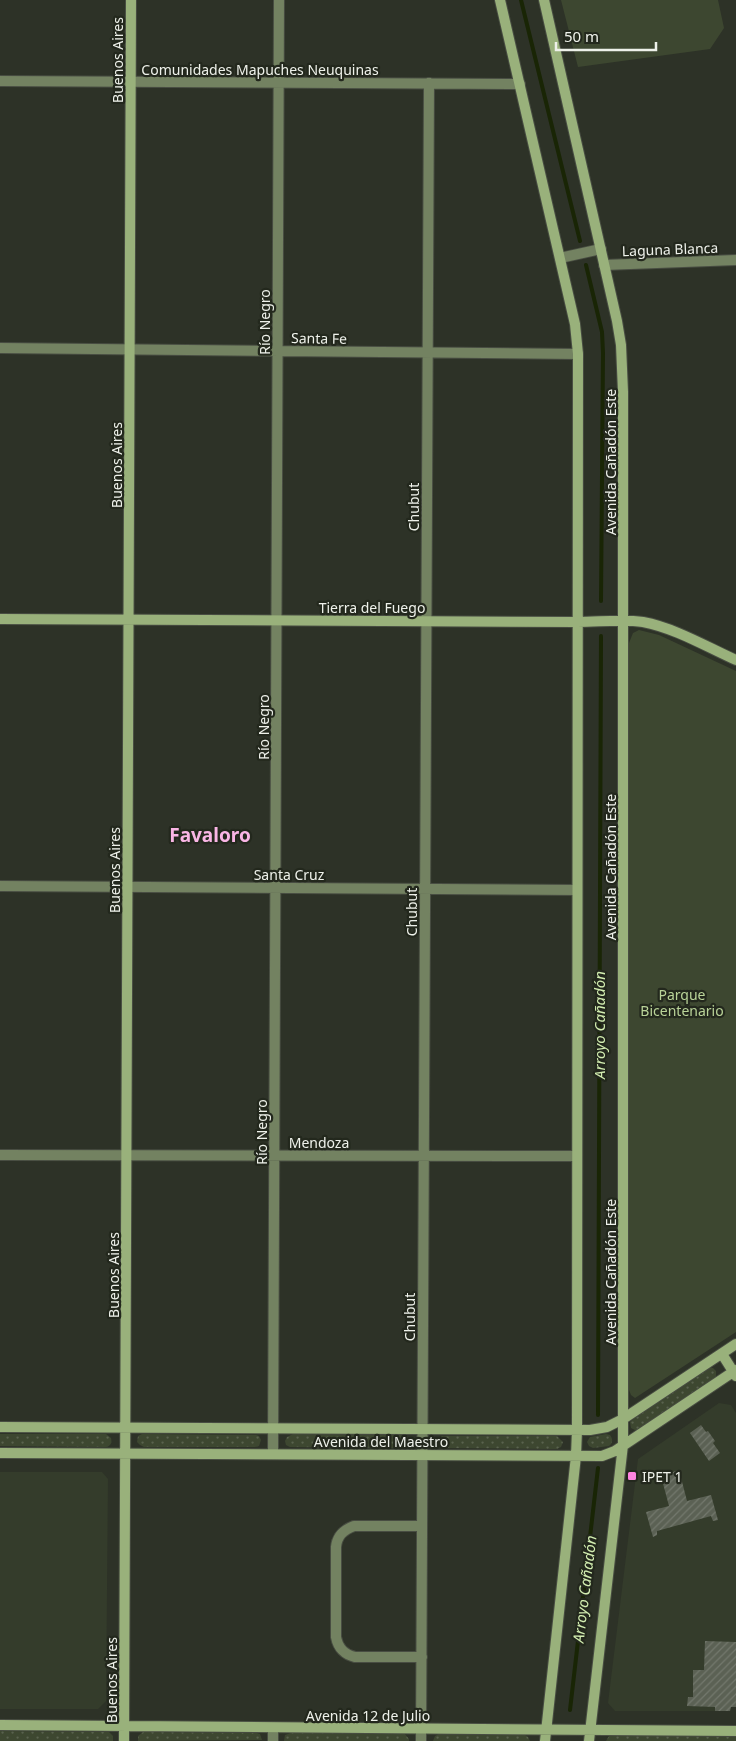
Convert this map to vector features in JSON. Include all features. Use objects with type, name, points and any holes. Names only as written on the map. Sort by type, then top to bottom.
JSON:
[{"type":"street","name":"Buenos Aires","points":[[124,1741],[131,0]]},
{"type":"street","name":"Río Negro","points":[[273,1454],[279,0]]},
{"type":"street","points":[[500,0],[575,324],[578,354],[577,1430],[576,1456],[545,1741]]},
{"type":"street","name":"Avenida Cañadón Este","points":[[544,0],[617,321],[623,369],[623,1445],[590,1736]]},
{"type":"street","name":"Comunidades Mapuches Neuquinas","points":[[0,81],[520,84]]},
{"type":"street","name":"Chubut","points":[[421,1741],[429,83]]},
{"type":"street","points":[[560,258],[601,249]]},
{"type":"street","name":"Laguna Blanca","points":[[604,265],[736,260]]},
{"type":"street","name":"Santa Fe","points":[[0,348],[578,354]]},
{"type":"street","name":"Tierra del Fuego","points":[[0,619],[644,622],[668,629],[736,660]]},
{"type":"street","name":"Santa Cruz","points":[[0,886],[577,890]]},
{"type":"street","name":"Mendoza","points":[[0,1155],[577,1156]]},
{"type":"street","name":"Avenida del Maestro","points":[[0,1427],[599,1429],[623,1419],[736,1344]]},
{"type":"street","points":[[722,1354],[735,1373]]},
{"type":"street","name":"Avenida del Maestro","points":[[0,1453],[602,1456],[623,1445],[735,1373]]},
{"type":"street","points":[[422,1526],[354,1526],[342,1532],[337,1540],[336,1547],[336,1637],[340,1648],[348,1655],[355,1657],[422,1657]]},
{"type":"street","name":"Avenida 12 de Julio","points":[[0,1725],[546,1730],[590,1736],[736,1731]]},
{"type":"street","points":[[273,1728],[273,1741]]},
{"type":"shaded area","points":[[719,1403],[731,1405],[736,1413],[736,1707],[731,1707],[730,1711],[615,1711],[608,1703],[638,1459]]},
{"type":"shaded area","points":[[0,1472],[102,1472],[108,1479],[106,1701],[98,1709],[0,1709]]},
{"type":"green space","points":[[561,0],[718,0],[724,28],[710,49],[578,67]]},
{"type":"green space","name":"Parque Bicentenario","points":[[639,630],[659,635],[736,671],[736,1332],[635,1398],[629,1390],[629,643],[633,633]]},
{"type":"green space","points":[[709,1368],[713,1368],[716,1371],[714,1380],[637,1431],[631,1428],[630,1422],[633,1419]]},
{"type":"green space","points":[[0,1434],[106,1434],[111,1438],[111,1441],[110,1445],[106,1447],[0,1446]]},
{"type":"green space","points":[[142,1434],[256,1435],[261,1440],[259,1446],[255,1447],[144,1447],[137,1442],[138,1436]]},
{"type":"green space","points":[[293,1434],[404,1435],[410,1441],[408,1446],[404,1448],[290,1447],[286,1445],[285,1441],[287,1437]]},
{"type":"green space","points":[[610,1435],[612,1439],[609,1446],[593,1448],[589,1446],[587,1442],[590,1437]]},
{"type":"green space","points":[[442,1436],[557,1436],[563,1442],[561,1447],[557,1449],[445,1448],[440,1447],[438,1441]]},
{"type":"green space","points":[[0,1731],[109,1732],[113,1736],[113,1741],[0,1741]]},
{"type":"green space","points":[[143,1732],[257,1733],[260,1734],[262,1740],[138,1741],[138,1736]]},
{"type":"green space","points":[[291,1733],[404,1733],[409,1741],[284,1741],[285,1735]]},
{"type":"green space","points":[[439,1734],[525,1735],[530,1741],[433,1741],[435,1736]]},
{"type":"green space","points":[[609,1736],[736,1736],[736,1741],[606,1741]]},
{"type":"building","points":[[701,1425],[715,1441],[713,1443],[720,1453],[709,1461],[690,1433]]},
{"type":"building","points":[[679,1470],[687,1501],[711,1495],[718,1520],[713,1521],[711,1516],[657,1531],[657,1535],[653,1537],[646,1512],[669,1506],[661,1476]]},
{"type":"building","points":[[705,1641],[736,1642],[736,1707],[731,1707],[730,1711],[715,1711],[715,1707],[687,1706],[688,1697],[693,1697],[693,1670],[704,1670]]},
{"type":"waterway","points":[[521,0],[580,241]]},
{"type":"waterway","points":[[586,265],[602,332],[603,353],[601,601]]},
{"type":"waterway","name":"Arroyo Cañadón","points":[[598,1415],[601,636]]},
{"type":"waterway","name":"Arroyo Cañadón","points":[[570,1710],[598,1468]]},
{"type":"place","name":"IPET 1","points":[[632,1476]]},
{"type":"district","name":"Favaloro","points":[[210,835]]}]
